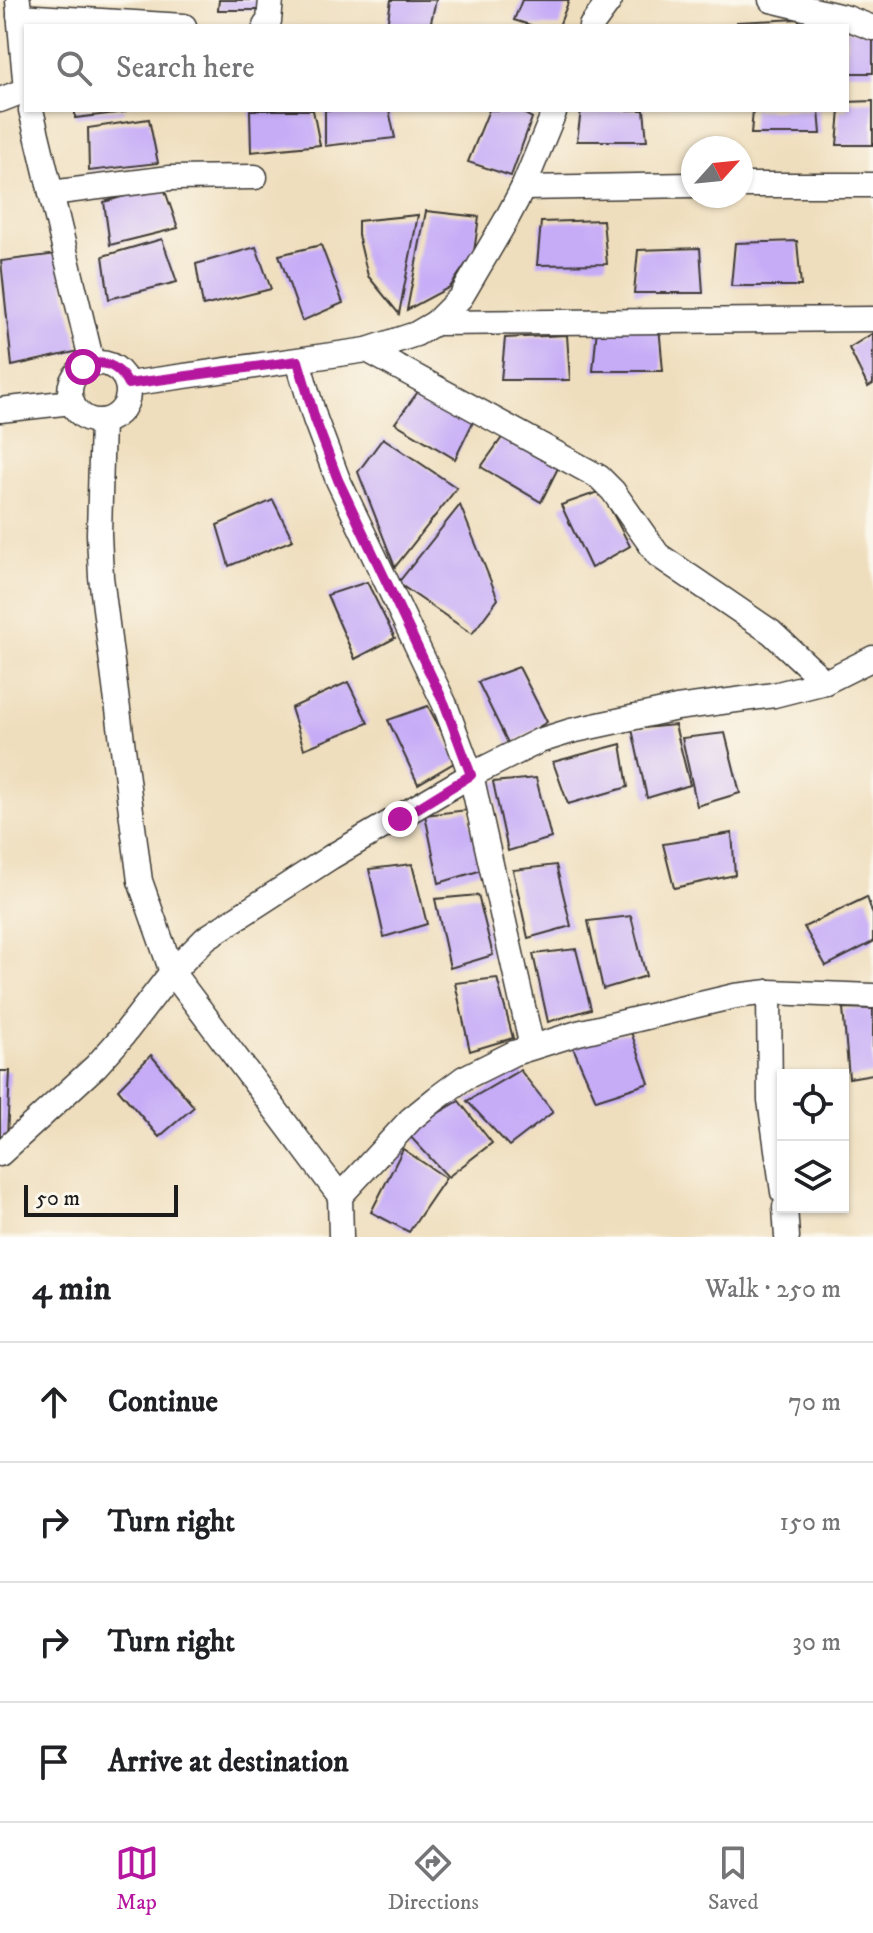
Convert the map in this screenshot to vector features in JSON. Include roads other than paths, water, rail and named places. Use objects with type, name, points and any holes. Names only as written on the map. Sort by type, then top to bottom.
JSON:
[{"type":"street","points":[[267,24],[271,0]]},
{"type":"street","points":[[771,0],[847,18],[873,28]]},
{"type":"street","points":[[593,24],[611,1]]},
{"type":"street","points":[[24,70],[18,8],[166,24]]},
{"type":"street","points":[[0,100],[24,91]]},
{"type":"street","points":[[31,112],[92,363]]},
{"type":"street","points":[[128,384],[367,350],[407,338],[435,323],[446,315],[470,284],[523,188],[554,112]]},
{"type":"street","points":[[51,193],[170,178],[255,177]]},
{"type":"street","points":[[523,188],[681,185]]},
{"type":"street","points":[[753,185],[873,185]]},
{"type":"street","points":[[435,323],[873,319]]},
{"type":"street","points":[[367,350],[599,477],[613,491],[658,555],[771,632],[825,682]]},
{"type":"street","points":[[298,361],[338,480],[445,705],[471,775],[532,1047]]},
{"type":"street","points":[[92,363],[111,365],[119,370],[128,384],[125,406],[111,419],[102,421],[83,416],[72,402],[71,383],[76,374],[92,363]]},
{"type":"street","points":[[0,410],[72,402]]},
{"type":"street","points":[[102,421],[99,534],[110,661],[140,881],[172,972],[340,1196],[341,1237]]},
{"type":"street","points":[[0,1154],[96,1066],[172,972],[206,938],[331,857],[471,775],[539,741],[571,731],[677,708],[774,695],[825,682],[873,658]]},
{"type":"street","points":[[340,1196],[411,1119],[464,1078],[514,1053],[655,1013],[735,996],[769,992],[873,996]]},
{"type":"street","points":[[769,992],[770,1100],[777,1150]]},
{"type":"street","points":[[785,1213],[787,1237]]}]
